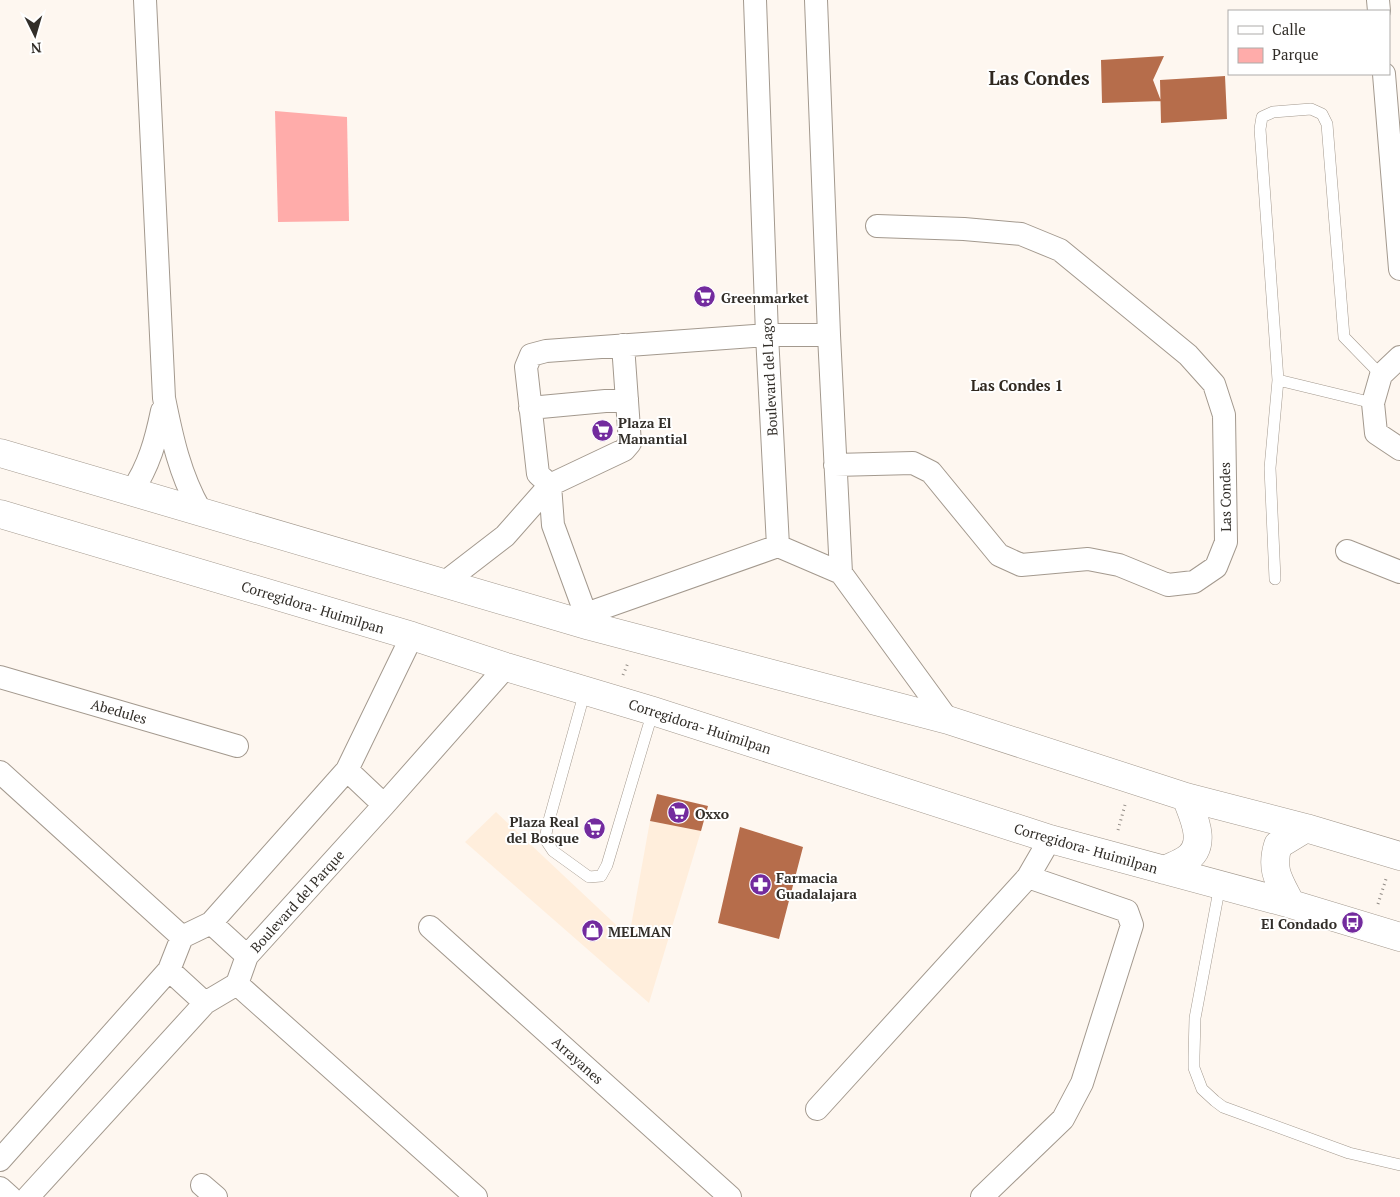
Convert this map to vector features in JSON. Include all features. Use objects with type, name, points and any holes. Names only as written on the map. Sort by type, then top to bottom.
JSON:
[{"type":"main road","points":[[0,453],[200,510],[590,626],[638,637],[948,720],[1186,797],[1306,828],[1397,855]]},
{"type":"main road","name":"Corregidora- Huimilpan","points":[[0,514],[412,636],[506,667],[653,711],[1050,839],[1291,904],[1400,937]]},
{"type":"main road","points":[[1164,870],[1186,860],[1195,851],[1197,846],[1196,826],[1186,797]]},
{"type":"main road","points":[[1291,904],[1277,877],[1274,859],[1278,845],[1306,828]]},
{"type":"street","points":[[145,0],[164,398],[173,444],[181,470],[200,510]]},
{"type":"street","name":"Boulevard del Lago","points":[[755,0],[767,335],[778,546]]},
{"type":"street","points":[[816,0],[829,335],[841,573]]},
{"type":"street","points":[[1384,75],[1394,120],[1400,269]]},
{"type":"street","name":"Las Condes","points":[[835,465],[913,463],[931,472],[1000,555],[1021,565],[1088,559],[1119,565],[1168,585],[1194,582],[1216,567],[1226,542],[1224,416],[1214,384],[1188,355],[1060,250],[1021,234],[964,229],[877,226]]},
{"type":"street","points":[[590,626],[553,525],[550,485],[538,474],[526,367],[531,354],[546,351],[767,335],[829,335]]},
{"type":"street","points":[[444,583],[505,536],[550,485],[624,450],[630,444],[622,345]]},
{"type":"street","points":[[1400,357],[1381,375],[1373,403],[1376,433],[1400,450]]},
{"type":"street","points":[[132,491],[149,460],[157,438],[164,398]]},
{"type":"street","points":[[530,408],[627,399]]},
{"type":"street","points":[[590,626],[597,610],[778,546],[841,573],[948,720]]},
{"type":"street","points":[[1347,551],[1400,572]]},
{"type":"street","points":[[0,1160],[169,970],[182,937],[211,923],[347,770],[412,636]]},
{"type":"street","name":"Boulevard del Parque","points":[[237,984],[248,956],[506,667]]},
{"type":"street","name":"Abedules","points":[[0,677],[237,746]]},
{"type":"street","points":[[347,770],[384,805]]},
{"type":"street","points":[[0,772],[182,937]]},
{"type":"street","points":[[817,1109],[1028,877],[1050,839]]},
{"type":"street","points":[[982,1197],[1063,1119],[1082,1083],[1132,925],[1127,911],[1028,877]]},
{"type":"street","points":[[211,923],[248,956]]},
{"type":"street","name":"Arrayanes","points":[[430,927],[725,1196]]},
{"type":"street","points":[[169,970],[205,1002]]},
{"type":"street","points":[[28,1197],[205,1002],[237,984],[476,1197]]},
{"type":"street","points":[[0,1188],[10,1197]]},
{"type":"lane","points":[[1275,579],[1270,468],[1278,380],[1260,128],[1262,117],[1273,112],[1311,109],[1322,114],[1327,124],[1344,337],[1381,375]]},
{"type":"lane","points":[[1278,380],[1373,403]]},
{"type":"lane","points":[[585,691],[545,839],[553,851],[589,877],[601,876],[607,865],[653,711]]},
{"type":"lane","points":[[1220,885],[1195,1018],[1194,1068],[1202,1089],[1223,1107],[1350,1153],[1400,1166]]},
{"type":"path","points":[[614,699],[638,637]]},
{"type":"path","points":[[1111,856],[1131,780]]},
{"type":"path","points":[[1370,928],[1397,855]]},
{"type":"shaded area","points":[[496,812],[629,937],[650,821],[701,831],[649,1003],[465,842]]},
{"type":"green space","points":[[275,111],[347,117],[349,221],[278,222]]},
{"type":"building","points":[[1164,56],[1153,80],[1161,101],[1102,103],[1101,60]]},
{"type":"building","points":[[1225,76],[1227,119],[1161,123],[1160,80]]},
{"type":"building","name":"Oxxo","points":[[657,794],[708,806],[701,831],[650,821]]},
{"type":"building","name":"Farmacia Guadalajara","points":[[740,827],[803,847],[779,939],[718,923]]},
{"type":"place","name":"Greenmarket","points":[[705,297]]},
{"type":"place","name":"Plaza El Manantial","points":[[602,430]]},
{"type":"place","name":"Oxxo","points":[[679,813]]},
{"type":"place","name":"Plaza Real del Bosque","points":[[595,829]]},
{"type":"place","name":"Farmacia Guadalajara","points":[[760,885]]},
{"type":"place","name":"El Condado","points":[[1353,923]]},
{"type":"place","name":"MELMAN","points":[[592,931]]},
{"type":"district","name":"Las Condes","points":[[1039,77]]},
{"type":"district","name":"Las Condes 1","points":[[1017,385]]}]
